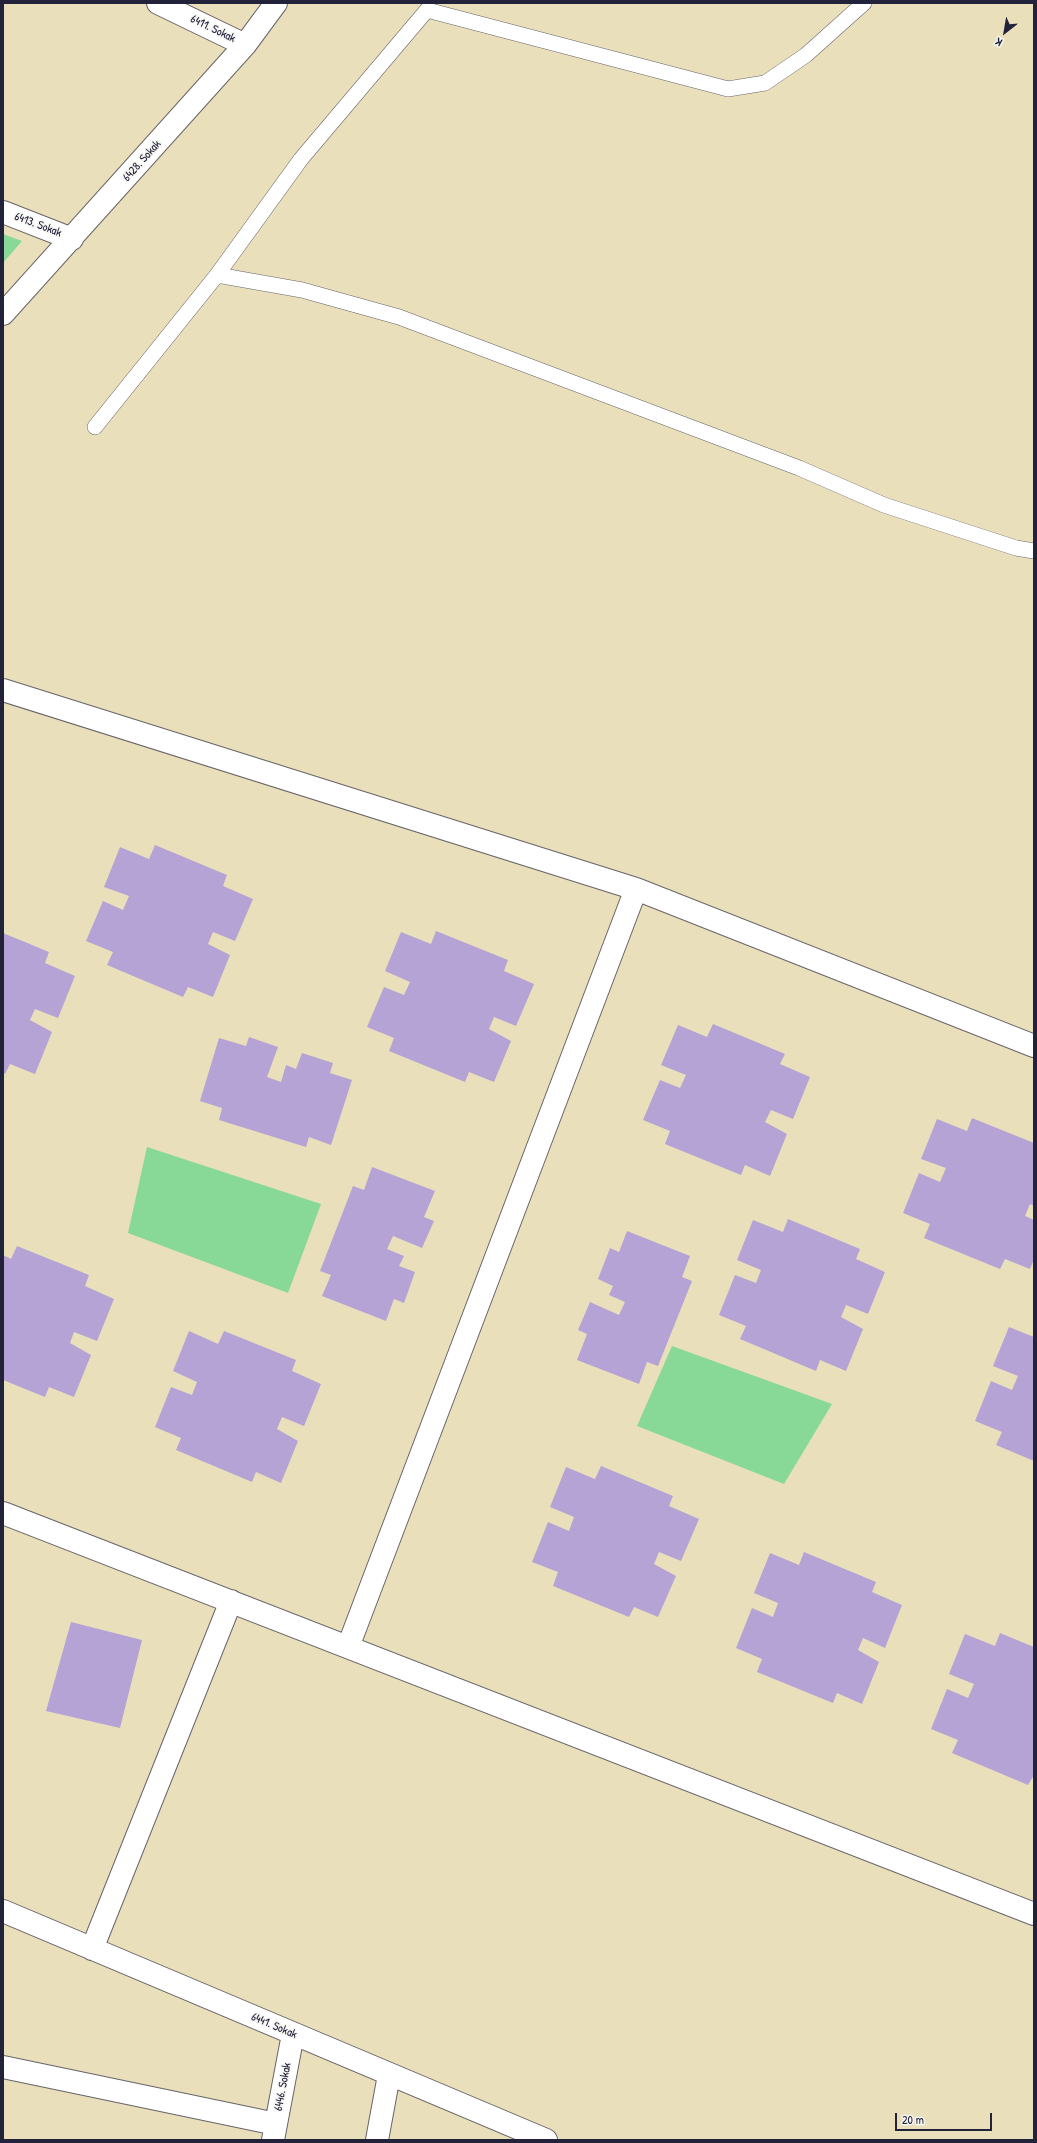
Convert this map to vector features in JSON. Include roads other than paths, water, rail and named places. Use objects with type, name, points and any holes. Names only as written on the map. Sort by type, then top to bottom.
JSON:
[{"type":"street","name":"6411. Sokak","points":[[158,3],[245,45]]},
{"type":"street","name":"6428. Sokak","points":[[3,314],[245,45],[276,3]]},
{"type":"street","name":"6413. Sokak","points":[[3,212],[72,239]]},
{"type":"street","points":[[3,690],[636,889],[1034,1046]]},
{"type":"street","points":[[348,1647],[636,889]]},
{"type":"street","points":[[3,1513],[1034,1914]]},
{"type":"street","points":[[92,1949],[231,1601]]},
{"type":"street","name":"6441. Sokak","points":[[3,1913],[546,2140]]},
{"type":"street","name":"6446. Sokak","points":[[274,2132],[293,2034]]},
{"type":"street","points":[[3,2067],[274,2132]]},
{"type":"street","points":[[377,2140],[389,2074]]},
{"type":"lane","points":[[95,427],[217,275],[301,159],[430,6],[728,89],[765,83],[806,55],[864,3]]},
{"type":"lane","points":[[217,275],[302,290],[399,316],[799,468],[884,505],[1016,548],[1034,551]]}]
